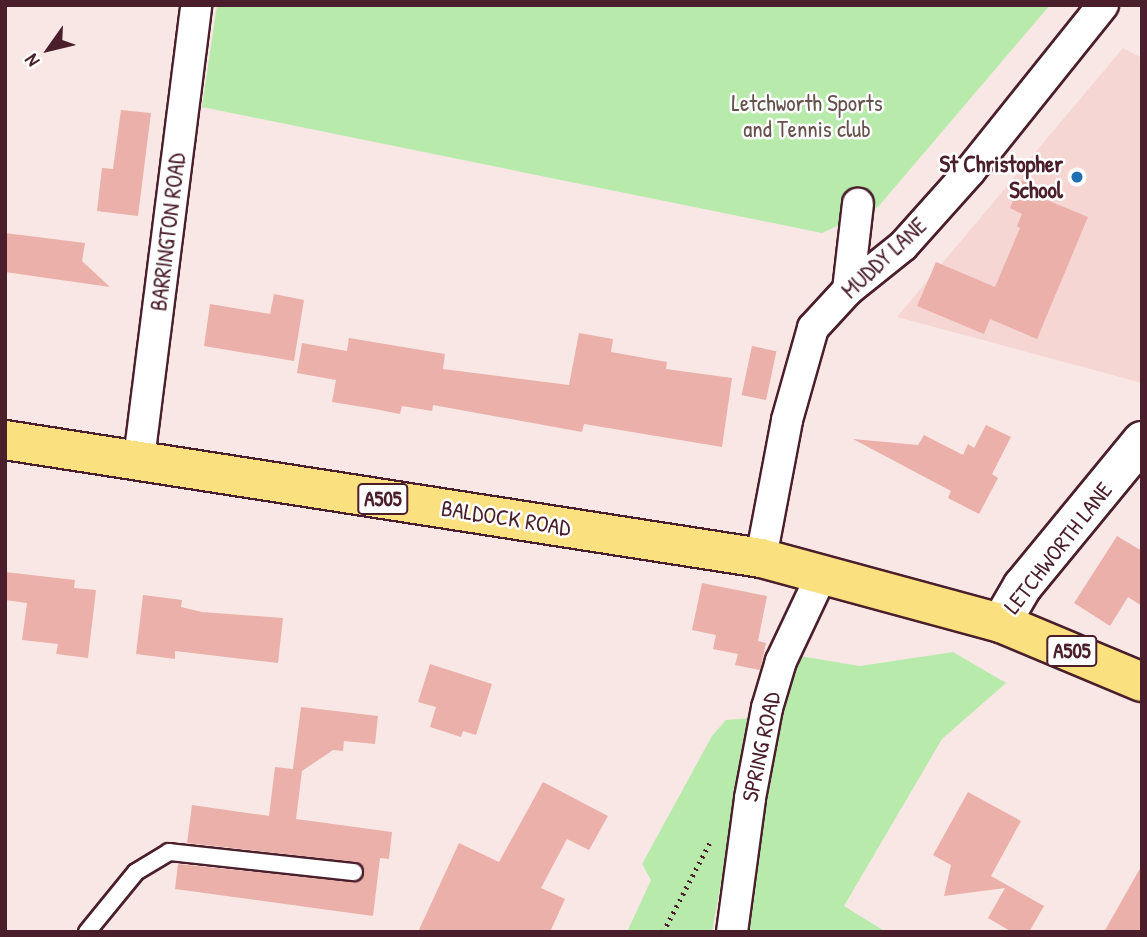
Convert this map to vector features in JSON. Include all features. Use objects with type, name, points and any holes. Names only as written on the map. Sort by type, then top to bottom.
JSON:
[{"type":"main road","name":"BALDOCK ROAD","points":[[5,440],[761,558],[823,572],[1001,623]]},
{"type":"main road","name":"A505","points":[[1001,623],[1142,682]]},
{"type":"street","name":"BARRINGTON ROAD","points":[[139,459],[196,5]]},
{"type":"street","name":"MUDDY LANE","points":[[761,558],[803,360],[813,328],[848,290],[903,246],[962,181],[1103,5]]},
{"type":"street","points":[[848,290],[858,204]]},
{"type":"street","name":"LETCHWORTH LANE","points":[[1001,623],[1022,587],[1142,441]]},
{"type":"street","name":"SPRING ROAD","points":[[732,932],[750,798],[781,661],[823,572]]},
{"type":"lane","points":[[87,932],[136,872],[169,852],[354,872]]},
{"type":"path","points":[[663,932],[716,831],[750,798]]},
{"type":"shaded area","name":"St Christopher School","points":[[1123,48],[1142,58],[1142,383],[897,317]]},
{"type":"green space","name":"Letchworth Sports and Tennis club","points":[[217,5],[1050,5],[878,207],[822,233],[202,107]]},
{"type":"green space","points":[[953,652],[1006,683],[942,739],[844,906],[886,932],[749,932],[767,774],[790,676],[800,656],[860,666]]},
{"type":"green space","points":[[751,718],[712,932],[627,932],[651,880],[642,864],[712,736],[726,720]]},
{"type":"building","points":[[121,110],[151,113],[138,216],[97,211],[102,168],[113,169]]},
{"type":"building","points":[[1021,180],[1045,191],[1042,198],[1088,217],[1037,339],[990,319],[984,334],[917,306],[936,262],[995,287],[1020,228],[1017,226],[1022,214],[1010,208]]},
{"type":"building","points":[[5,233],[85,243],[82,261],[110,287],[5,272]]},
{"type":"building","points":[[274,294],[304,300],[294,361],[204,346],[210,304],[270,314]]},
{"type":"building","points":[[579,333],[613,339],[611,352],[667,362],[666,369],[732,378],[722,447],[584,424],[582,432],[433,405],[432,411],[402,406],[400,414],[332,402],[336,380],[297,373],[302,343],[347,351],[349,338],[445,354],[443,369],[569,385]]},
{"type":"building","points":[[752,346],[776,351],[766,400],[742,395]]},
{"type":"building","points":[[986,425],[1011,437],[992,474],[998,478],[979,514],[948,498],[951,491],[853,439],[918,445],[924,435],[963,455],[968,444],[974,448]]},
{"type":"building","points":[[1117,536],[1142,551],[1142,606],[1128,597],[1110,626],[1074,603]]},
{"type":"building","points":[[5,572],[75,580],[74,588],[96,590],[88,658],[56,654],[58,644],[22,640],[27,603],[5,600]]},
{"type":"building","points":[[702,583],[767,596],[758,641],[766,643],[760,670],[735,665],[738,654],[713,649],[716,635],[692,630]]},
{"type":"building","points":[[143,595],[182,600],[181,607],[202,612],[283,618],[278,663],[175,651],[175,659],[136,654]]},
{"type":"building","points":[[430,664],[492,684],[476,735],[463,731],[461,737],[430,727],[436,707],[418,702]]},
{"type":"building","points":[[301,707],[378,716],[375,744],[344,741],[343,751],[333,750],[302,771],[296,819],[392,832],[389,859],[380,858],[373,916],[175,889],[178,864],[353,882],[363,878],[363,867],[355,862],[187,843],[192,805],[269,816],[275,767],[293,769]]},
{"type":"building","points":[[543,782],[608,816],[589,850],[567,839],[541,888],[565,899],[550,932],[418,932],[459,843],[499,862]]},
{"type":"building","points":[[968,792],[1021,821],[991,876],[1044,906],[1029,932],[1012,932],[988,918],[1005,888],[944,896],[951,865],[933,855]]},
{"type":"building","points":[[1142,865],[1142,932],[1104,932]]},
{"type":"place","name":"St Christopher School","points":[[1077,177]]}]
